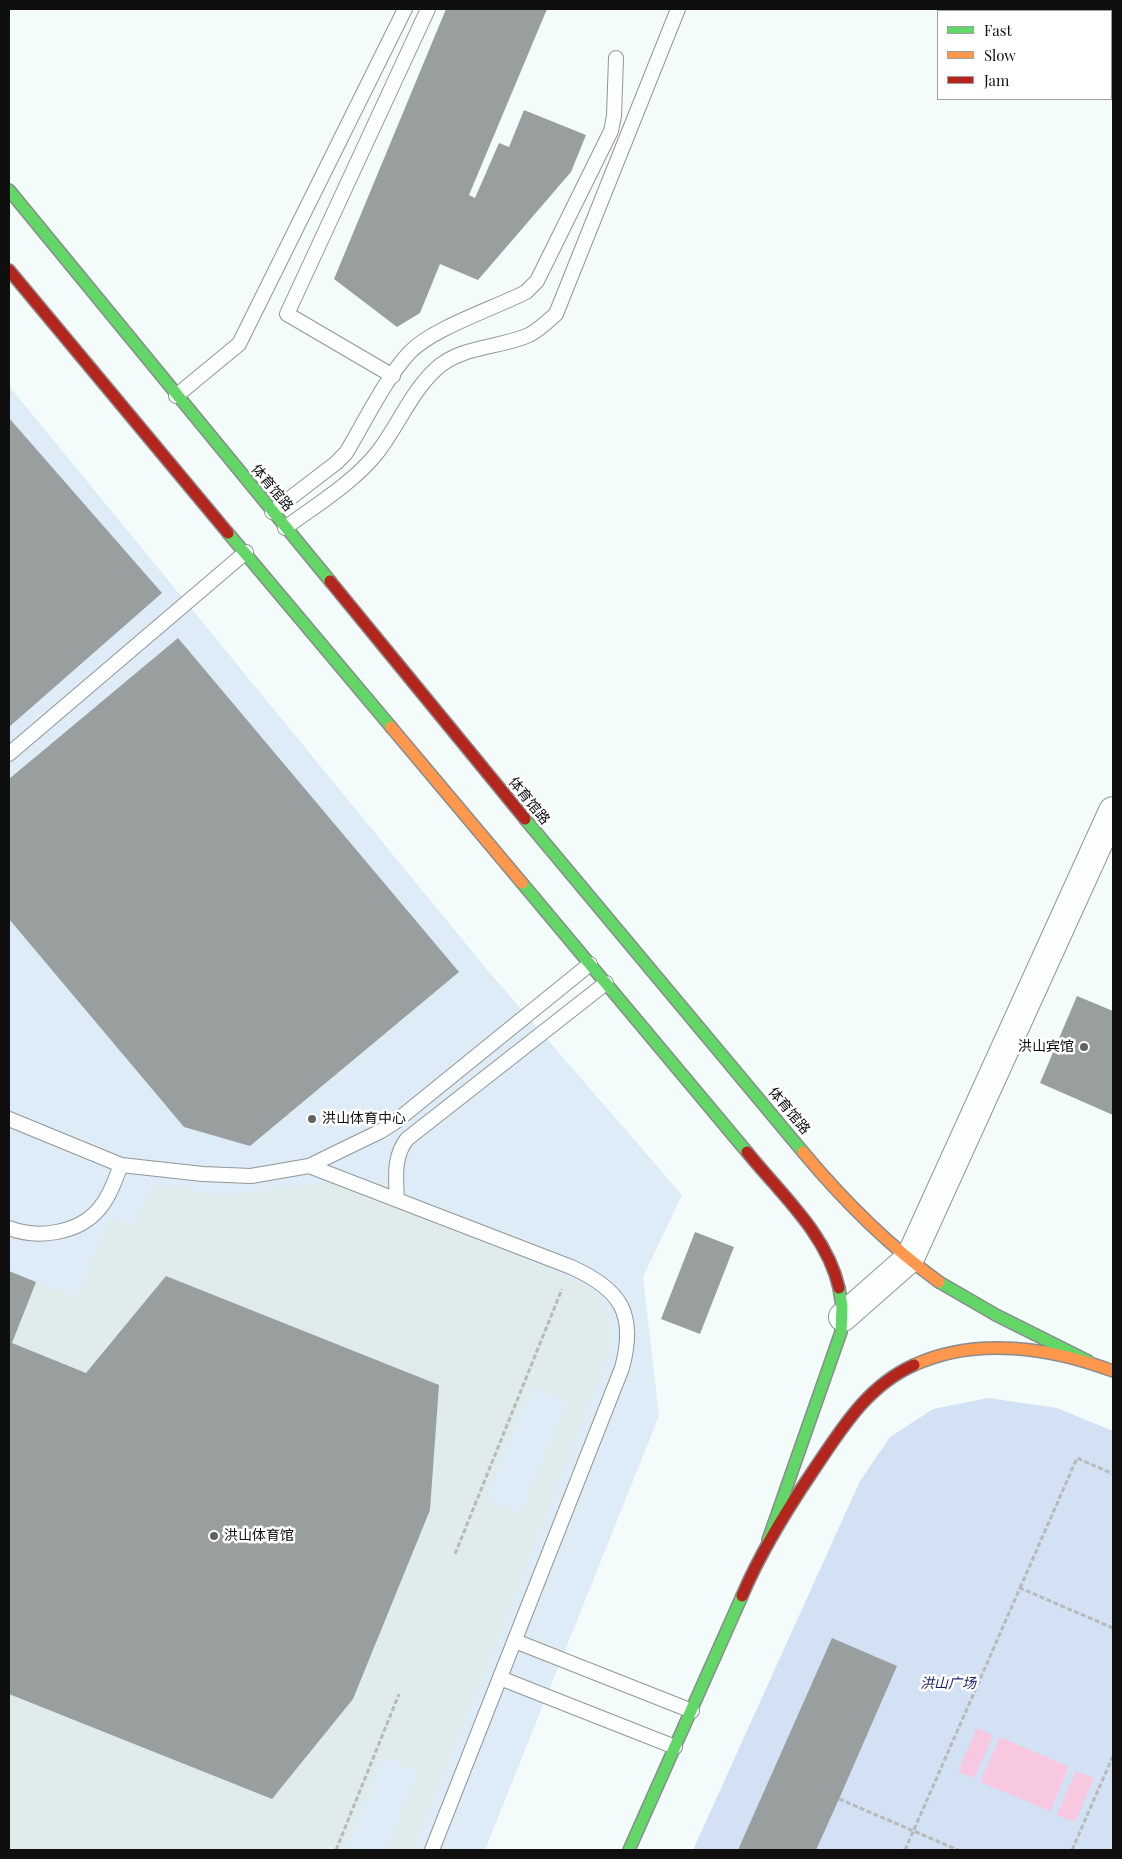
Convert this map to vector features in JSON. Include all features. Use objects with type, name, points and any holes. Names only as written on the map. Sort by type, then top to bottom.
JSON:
[{"type":"main road","name":"体育馆路","points":[[9,190],[176,396],[631,948],[836,1191],[910,1258],[943,1283],[1088,1361]]},
{"type":"main road","points":[[9,270],[819,1239],[834,1268],[843,1317],[836,1352],[768,1540],[629,1850]]},
{"type":"main road","points":[[768,1540],[844,1424],[864,1400],[896,1372],[916,1363],[944,1355],[994,1349],[1051,1353],[1088,1361],[1113,1371]]},
{"type":"street","points":[[843,1317],[910,1258],[1113,811]]},
{"type":"lane","points":[[176,396],[239,344],[405,9]]},
{"type":"lane","points":[[393,376],[287,314],[428,9]]},
{"type":"lane","points":[[285,528],[358,472],[371,459],[423,383],[437,368],[454,357],[528,336],[541,328],[556,314],[678,9]]},
{"type":"lane","points":[[272,512],[336,463],[346,452],[393,376],[411,352],[424,340],[526,292],[537,281],[611,131],[614,116],[616,58]]},
{"type":"lane","points":[[9,754],[246,552]]},
{"type":"lane","points":[[9,1119],[121,1165],[203,1174],[251,1176],[309,1166],[358,1143],[395,1122],[590,964]]},
{"type":"lane","points":[[397,1200],[396,1166],[398,1154],[407,1139],[606,983]]},
{"type":"lane","points":[[9,1228],[39,1234],[75,1226],[97,1211],[104,1202],[121,1165]]},
{"type":"lane","points":[[309,1166],[570,1267],[601,1282],[621,1305],[627,1324],[627,1350],[622,1368],[432,1850]]},
{"type":"lane","points":[[514,1641],[692,1711]]},
{"type":"lane","points":[[500,1678],[675,1747]]},
{"type":"path","points":[[455,1554],[570,1267]]},
{"type":"path","points":[[905,1850],[1077,1458],[1113,1474]]},
{"type":"path","points":[[1020,1588],[1113,1628]]},
{"type":"path","points":[[336,1850],[399,1694]]},
{"type":"path","points":[[1072,1850],[1113,1756]]},
{"type":"path","points":[[839,1798],[958,1850]]},
{"type":"green space","name":"洪山广场","points":[[988,1398],[1057,1408],[1113,1431],[1113,1850],[693,1850],[860,1481],[890,1437],[933,1409]]},
{"type":"shaded area","name":"洪山体育中心","points":[[9,386],[489,972],[682,1195],[643,1277],[659,1416],[485,1850],[9,1850]]},
{"type":"shaded area","points":[[326,1182],[334,1183],[581,1283],[600,1300],[611,1324],[611,1351],[413,1850],[386,1850],[418,1771],[383,1757],[346,1850],[19,1850],[9,1846],[9,1694],[272,1799],[353,1699],[430,1510],[439,1385],[166,1276],[86,1373],[12,1343],[36,1282],[77,1298],[109,1218],[133,1227],[147,1195],[156,1187],[181,1187],[219,1197]],"holes":[[[532,1386],[567,1400],[521,1513],[486,1499]]]},
{"type":"shaded area","points":[[977,1728],[993,1735],[974,1778],[958,1772]]},
{"type":"shaded area","points":[[1000,1737],[1069,1767],[1050,1811],[980,1782]]},
{"type":"shaded area","points":[[1076,1771],[1094,1778],[1075,1822],[1057,1815]]},
{"type":"building","points":[[446,9],[547,9],[469,195],[475,198],[499,143],[509,147],[524,110],[586,135],[571,172],[478,280],[440,264],[420,313],[397,327],[334,279]]},
{"type":"building","points":[[9,418],[162,593],[9,727]]},
{"type":"building","points":[[178,638],[459,972],[250,1146],[184,1127],[9,919],[9,779]]},
{"type":"building","name":"洪山宾馆","points":[[1077,996],[1113,1011],[1113,1115],[1040,1083]]},
{"type":"building","points":[[695,1232],[734,1247],[700,1334],[661,1319]]},
{"type":"building","name":"洪山体育馆","points":[[9,1271],[36,1282],[12,1343],[86,1373],[166,1276],[439,1385],[430,1510],[353,1699],[272,1799],[9,1694]]},
{"type":"building","points":[[832,1638],[897,1666],[839,1799],[816,1850],[738,1850]]},
{"type":"traffic: fast","points":[[9,190],[330,581]]},
{"type":"traffic: fast","points":[[228,533],[391,727]]},
{"type":"traffic: fast","points":[[525,819],[803,1152]]},
{"type":"traffic: fast","points":[[522,883],[747,1152]]},
{"type":"traffic: fast","points":[[939,1282],[996,1315],[1088,1361]]},
{"type":"traffic: fast","points":[[768,1540],[841,1332],[842,1307],[839,1288]]},
{"type":"traffic: fast","points":[[629,1850],[742,1596]]},
{"type":"traffic: slow","points":[[391,727],[522,883]]},
{"type":"traffic: slow","points":[[803,1152],[867,1221],[902,1253],[939,1282]]},
{"type":"traffic: slow","points":[[914,1365],[938,1356],[963,1350],[1014,1348],[1065,1356],[1113,1371]]},
{"type":"traffic: jam","points":[[9,270],[228,533]]},
{"type":"traffic: jam","points":[[330,581],[525,819]]},
{"type":"traffic: jam","points":[[747,1152],[801,1215],[813,1232],[833,1268],[839,1288]]},
{"type":"traffic: jam","points":[[742,1596],[757,1563],[784,1516],[845,1424],[882,1384],[914,1365]]},
{"type":"place","name":"洪山宾馆","points":[[1084,1047]]},
{"type":"place","name":"洪山体育中心","points":[[312,1119]]},
{"type":"place","name":"洪山体育馆","points":[[214,1536]]}]
